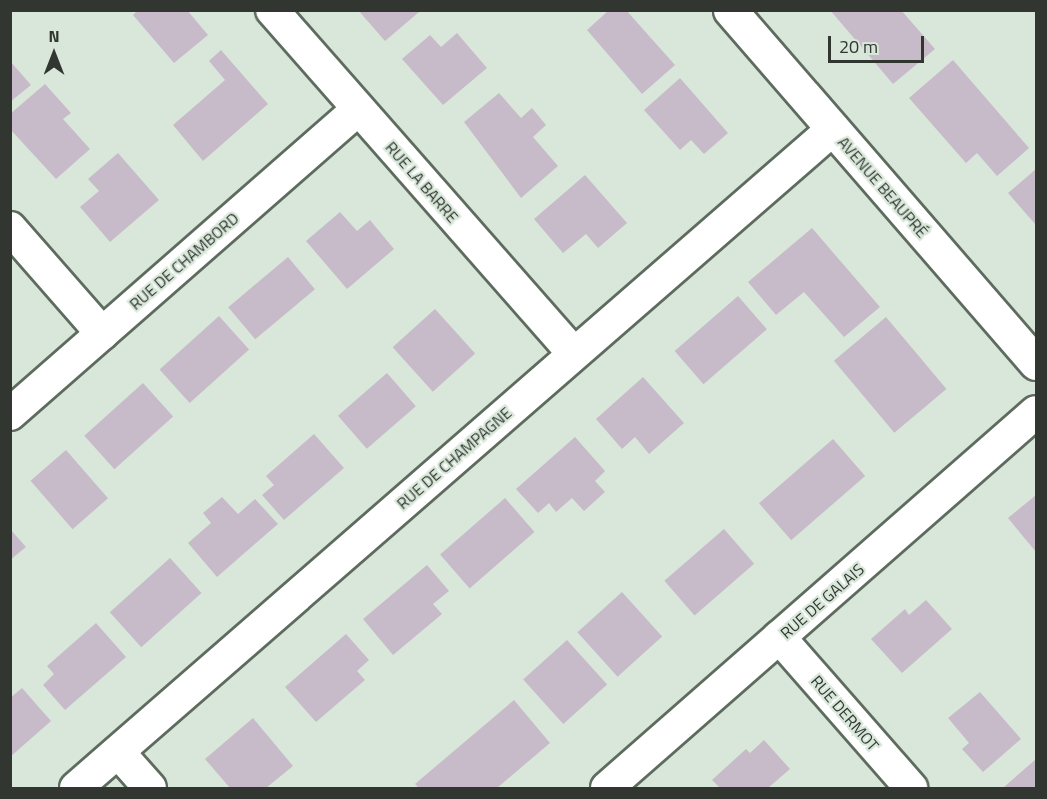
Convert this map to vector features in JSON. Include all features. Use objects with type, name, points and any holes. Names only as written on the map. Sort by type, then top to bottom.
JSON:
[{"type":"street","name":"RUE LA BARRE","points":[[272,10],[573,353]]},
{"type":"street","name":"AVENUE BEAUPRÉ","points":[[730,10],[1036,363]]},
{"type":"street","name":"RUE DE CHAMBORD","points":[[10,414],[358,109]]},
{"type":"street","name":"RUE DE CHAMPAGNE","points":[[76,789],[573,353],[833,129]]},
{"type":"street","points":[[10,228],[102,333]]},
{"type":"street","name":"RUE DE GALAIS","points":[[607,789],[1036,412]]},
{"type":"street","name":"RUE DERMOT","points":[[779,637],[911,789]]},
{"type":"street","points":[[118,752],[150,789]]},
{"type":"building","points":[[138,10],[187,10],[208,35],[174,63],[133,15]]},
{"type":"building","points":[[358,10],[418,10],[419,12],[385,41]]},
{"type":"building","points":[[609,10],[626,10],[675,65],[642,94],[587,30]]},
{"type":"building","points":[[830,10],[901,10],[935,49],[893,84]]},
{"type":"building","points":[[457,33],[487,68],[443,105],[402,59],[430,35],[441,47]]},
{"type":"building","points":[[221,50],[268,104],[203,161],[173,125],[225,80],[209,61]]},
{"type":"building","points":[[953,60],[1029,148],[997,176],[977,153],[966,163],[909,98]]},
{"type":"building","points":[[10,61],[31,85],[10,102]]},
{"type":"building","points":[[680,78],[728,133],[704,154],[691,140],[680,150],[644,110]]},
{"type":"building","points":[[45,84],[71,113],[63,119],[90,149],[56,179],[10,129],[10,114]]},
{"type":"building","points":[[499,93],[521,118],[532,108],[546,125],[533,137],[558,166],[521,198],[464,122]]},
{"type":"building","points":[[118,153],[159,200],[110,242],[80,207],[99,191],[88,179]]},
{"type":"building","points":[[1036,169],[1036,225],[1008,193]]},
{"type":"building","points":[[585,175],[627,223],[598,248],[586,234],[563,253],[534,219]]},
{"type":"building","points":[[340,212],[357,231],[370,220],[394,249],[347,289],[306,241]]},
{"type":"building","points":[[812,228],[880,307],[844,337],[804,292],[776,315],[748,282]]},
{"type":"building","points":[[288,257],[315,289],[255,339],[228,307]]},
{"type":"building","points":[[738,296],[767,329],[703,384],[675,351]]},
{"type":"building","points":[[435,309],[475,354],[433,392],[393,347]]},
{"type":"building","points":[[219,316],[249,349],[190,403],[160,370]]},
{"type":"building","points":[[886,317],[946,389],[894,433],[834,361]]},
{"type":"building","points":[[387,373],[416,406],[367,449],[338,416]]},
{"type":"building","points":[[643,377],[684,423],[649,454],[635,437],[622,449],[596,419]]},
{"type":"building","points":[[143,383],[173,416],[114,469],[84,436]]},
{"type":"building","points":[[314,434],[344,468],[284,520],[262,495],[274,485],[266,476]]},
{"type":"building","points":[[575,437],[605,471],[595,481],[605,492],[584,511],[572,498],[556,512],[549,503],[538,513],[516,489]]},
{"type":"building","points":[[833,439],[865,476],[791,540],[759,503]]},
{"type":"building","points":[[66,450],[108,498],[73,529],[31,481]]},
{"type":"building","points":[[1036,495],[1036,552],[1008,518]]},
{"type":"building","points":[[222,497],[238,514],[255,499],[278,524],[217,577],[188,543],[211,523],[203,513]]},
{"type":"building","points":[[505,498],[535,532],[470,588],[440,554]]},
{"type":"building","points":[[10,529],[26,547],[10,560]]},
{"type":"building","points":[[724,529],[754,564],[695,616],[664,581]]},
{"type":"building","points":[[170,558],[201,593],[141,647],[110,612]]},
{"type":"building","points":[[427,565],[449,591],[433,604],[442,614],[393,655],[363,619]]},
{"type":"building","points":[[622,592],[662,637],[618,677],[577,632]]},
{"type":"building","points":[[926,600],[952,629],[902,673],[871,639],[905,609],[909,615]]},
{"type":"building","points":[[96,623],[126,657],[65,710],[43,685],[54,674],[47,666]]},
{"type":"building","points":[[346,634],[369,660],[357,671],[365,680],[316,722],[285,687]]},
{"type":"building","points":[[567,640],[607,685],[563,724],[523,679]]},
{"type":"building","points":[[22,688],[51,721],[10,757],[10,698]]},
{"type":"building","points":[[980,692],[1021,739],[983,772],[962,749],[969,743],[948,718]]},
{"type":"building","points":[[514,700],[550,743],[497,788],[419,788],[415,784]]},
{"type":"building","points":[[253,718],[293,766],[266,788],[230,788],[205,759]]},
{"type":"building","points":[[764,740],[790,769],[768,788],[720,788],[712,780],[746,749],[750,753]]},
{"type":"building","points":[[1036,759],[1036,788],[1004,787]]}]
